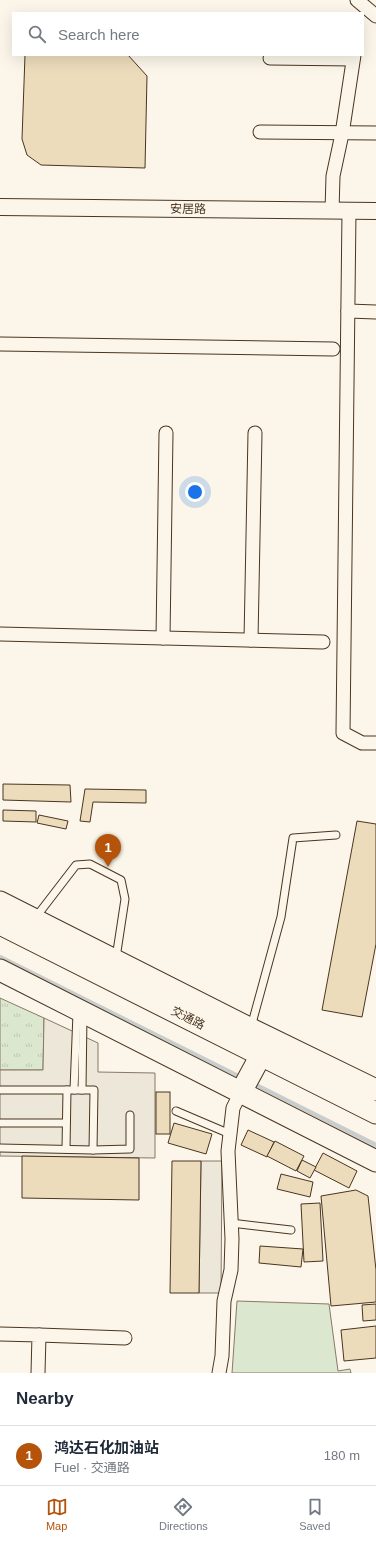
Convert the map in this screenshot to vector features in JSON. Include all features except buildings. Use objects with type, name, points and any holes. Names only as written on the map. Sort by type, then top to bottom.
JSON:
[{"type":"main road","name":"交通路","points":[[0,902],[251,1029],[376,1090]]},
{"type":"main road","name":"交通路","points":[[0,924],[376,1113]]},
{"type":"main road","points":[[0,970],[376,1161]]},
{"type":"main road","points":[[241,1092],[261,1055]]},
{"type":"street","points":[[360,6],[376,16]]},
{"type":"street","points":[[270,58],[353,57],[342,134],[332,176],[332,211]]},
{"type":"street","points":[[260,132],[342,134],[376,133]]},
{"type":"street","name":"安居路","points":[[0,207],[376,211]]},
{"type":"street","points":[[350,211],[343,732],[362,744],[376,743]]},
{"type":"street","points":[[348,311],[376,312]]},
{"type":"street","points":[[0,344],[332,349]]},
{"type":"street","points":[[164,638],[166,433]]},
{"type":"street","points":[[251,640],[255,433]]},
{"type":"street","points":[[0,634],[323,642]]},
{"type":"street","points":[[219,1373],[222,1356],[224,1301],[231,1270],[228,1152],[233,1108],[241,1092]]},
{"type":"street","points":[[0,1334],[125,1338]]},
{"type":"street","points":[[38,1373],[39,1335]]},
{"type":"lane","points":[[251,1029],[281,917],[293,838],[336,835]]},
{"type":"lane","points":[[34,920],[76,865],[90,864],[121,880],[125,899],[115,960]]},
{"type":"lane","points":[[74,1090],[80,1010]]},
{"type":"lane","points":[[80,1010],[82,1090]]},
{"type":"lane","points":[[0,1090],[94,1090],[93,1150]]},
{"type":"lane","points":[[66,1090],[66,1149]]},
{"type":"lane","points":[[176,1111],[230,1134]]},
{"type":"lane","points":[[0,1148],[93,1150],[130,1149],[130,1115]]},
{"type":"lane","points":[[0,1122],[66,1123]]},
{"type":"lane","points":[[231,1223],[291,1230]]},
{"type":"green space","points":[[0,998],[44,1018],[43,1070],[0,1070]]},
{"type":"green space","points":[[237,1301],[329,1304],[338,1371],[350,1369],[351,1373],[232,1373]]},
{"type":"shaded area","points":[[44,1018],[98,1043],[98,1072],[155,1073],[155,1158],[0,1156],[0,1070],[43,1070]]},
{"type":"shaded area","points":[[201,1161],[222,1161],[221,1293],[199,1293]]},
{"type":"waterway","points":[[0,957],[242,1078]]},
{"type":"waterway","points":[[252,1083],[376,1145]]},
{"type":"place","name":"鸿达石化加油站","points":[[108,867]]}]
